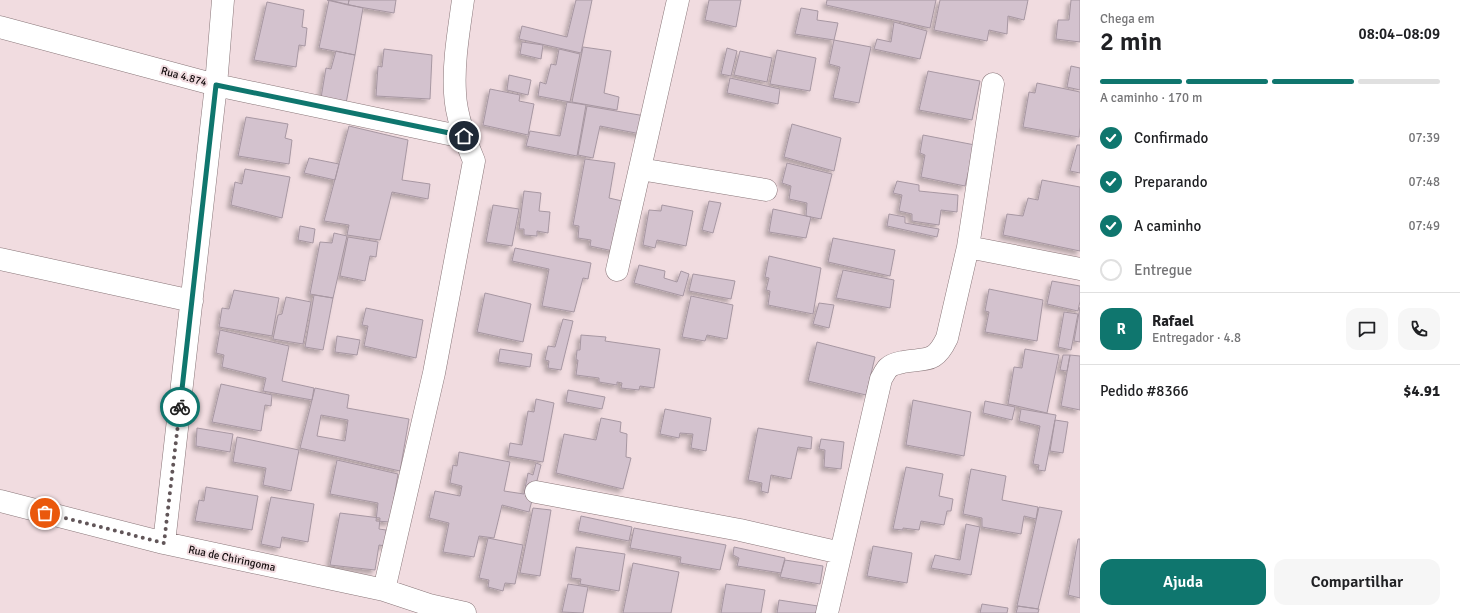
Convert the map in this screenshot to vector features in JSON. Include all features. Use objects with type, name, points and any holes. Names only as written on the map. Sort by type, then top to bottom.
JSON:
[{"type":"street","points":[[164,543],[216,85],[223,0]]},
{"type":"street","points":[[384,590],[434,373],[474,161],[464,136],[455,93],[455,64],[463,0]]},
{"type":"street","points":[[617,270],[678,0]]},
{"type":"street","name":"Rua 4.874","points":[[0,27],[216,85],[464,136]]},
{"type":"street","points":[[827,613],[881,379],[888,369],[895,364],[921,360],[934,356],[941,350],[947,338],[968,246],[994,84]]},
{"type":"street","points":[[640,169],[766,190]]},
{"type":"street","points":[[968,246],[1080,269]]},
{"type":"street","points":[[0,259],[192,301]]},
{"type":"street","points":[[536,492],[740,530],[841,553]]},
{"type":"street","name":"Rua de Chiringoma","points":[[0,501],[164,543],[384,590],[428,609],[465,613]]},
{"type":"building","points":[[327,0],[349,0],[348,5]]},
{"type":"building","points":[[329,0],[363,8],[355,55],[319,48]]},
{"type":"building","points":[[349,0],[396,0],[394,13],[348,5]]},
{"type":"building","points":[[576,0],[592,0],[581,53],[519,39],[522,26],[567,37]]},
{"type":"building","points":[[709,0],[741,0],[736,27],[705,20]]},
{"type":"building","points":[[827,0],[936,0],[930,28],[826,5]]},
{"type":"building","points":[[940,0],[1028,0],[1024,20],[1008,16],[1007,34],[989,30],[987,41],[934,30]]},
{"type":"building","points":[[1071,0],[1080,0],[1080,42],[1056,39],[1058,20],[1069,20]]},
{"type":"building","points":[[267,2],[304,10],[302,27],[307,28],[305,46],[299,45],[296,67],[254,60]]},
{"type":"building","points":[[801,8],[818,11],[817,20],[838,23],[834,40],[795,34]]},
{"type":"building","points":[[894,22],[927,31],[920,59],[874,49],[877,39],[891,42]]},
{"type":"building","points":[[834,40],[871,47],[859,103],[833,98],[840,67],[829,64]]},
{"type":"building","points":[[522,42],[543,45],[541,59],[520,54]]},
{"type":"building","points":[[583,47],[611,51],[604,93],[619,97],[617,110],[572,102]]},
{"type":"building","points":[[727,48],[737,51],[731,76],[721,74]]},
{"type":"building","points":[[384,49],[432,55],[430,99],[376,96],[378,66],[382,67]]},
{"type":"building","points":[[559,49],[580,54],[570,102],[538,96],[540,82],[546,84],[551,64],[556,65]]},
{"type":"building","points":[[777,50],[816,58],[810,91],[770,84]]},
{"type":"building","points":[[336,51],[355,55],[345,109],[320,104],[326,68],[331,69]]},
{"type":"building","points":[[740,51],[772,58],[767,82],[734,75]]},
{"type":"building","points":[[1071,66],[1080,68],[1080,90],[1067,87]]},
{"type":"building","points":[[928,71],[980,81],[972,120],[919,110]]},
{"type":"building","points":[[509,75],[531,80],[528,95],[507,90]]},
{"type":"building","points":[[730,78],[780,89],[778,104],[727,93]]},
{"type":"building","points":[[1037,83],[1080,92],[1079,137],[1023,127],[1029,92],[1035,93]]},
{"type":"building","points":[[490,89],[520,95],[519,101],[534,104],[528,135],[483,125]]},
{"type":"building","points":[[567,102],[586,105],[577,156],[526,146],[530,131],[560,136]]},
{"type":"building","points":[[587,106],[651,117],[646,135],[600,126],[593,158],[578,155]]},
{"type":"building","points":[[246,117],[288,124],[285,138],[292,140],[289,164],[238,156]]},
{"type":"building","points":[[792,124],[841,138],[834,171],[784,157]]},
{"type":"building","points":[[349,126],[408,140],[402,180],[430,184],[428,199],[392,192],[380,240],[347,235],[349,225],[324,221]]},
{"type":"building","points":[[923,135],[975,145],[965,186],[921,177],[925,155],[920,153]]},
{"type":"building","points":[[1077,145],[1080,145],[1080,173],[1070,171]]},
{"type":"building","points":[[309,158],[339,164],[335,180],[304,173]]},
{"type":"building","points":[[585,159],[615,163],[609,198],[631,203],[618,252],[590,246],[591,240],[578,238],[579,226],[573,225]]},
{"type":"building","points":[[787,163],[832,174],[821,219],[806,216],[807,203],[789,199],[791,186],[782,183]]},
{"type":"building","points":[[245,169],[290,177],[282,218],[231,205],[235,182],[242,184]]},
{"type":"building","points":[[1042,180],[1080,187],[1080,251],[1003,235],[1007,214],[1023,216],[1028,198],[1038,200]]},
{"type":"building","points":[[897,181],[919,185],[919,191],[958,195],[957,212],[941,210],[939,225],[912,221],[912,214],[899,211],[902,195],[893,193]]},
{"type":"building","points":[[524,191],[541,193],[539,211],[550,212],[548,233],[537,231],[537,236],[524,235],[524,229],[519,229]]},
{"type":"building","points":[[709,201],[721,203],[713,233],[702,230]]},
{"type":"building","points":[[493,205],[519,209],[512,246],[486,242]]},
{"type":"building","points":[[662,205],[693,211],[686,246],[657,240],[655,248],[643,245],[649,210],[661,211]]},
{"type":"building","points":[[773,209],[811,217],[806,238],[769,232]]},
{"type":"building","points":[[889,214],[905,217],[905,223],[939,229],[937,237],[887,226]]},
{"type":"building","points":[[300,226],[315,229],[313,243],[298,240]]},
{"type":"building","points":[[334,233],[347,236],[333,298],[310,294],[320,242],[332,243]]},
{"type":"building","points":[[348,237],[378,242],[376,257],[370,256],[365,281],[340,276]]},
{"type":"building","points":[[833,238],[895,250],[890,276],[828,262]]},
{"type":"building","points":[[515,248],[591,263],[588,279],[583,278],[574,312],[542,306],[549,269],[512,261]]},
{"type":"building","points":[[769,256],[821,268],[813,314],[768,305],[770,291],[766,290],[769,278],[765,277]]},
{"type":"building","points":[[639,265],[665,271],[664,278],[677,282],[681,271],[689,274],[683,296],[634,283]]},
{"type":"building","points":[[843,270],[894,280],[890,308],[836,298]]},
{"type":"building","points":[[693,274],[735,281],[731,299],[689,291]]},
{"type":"building","points":[[1052,281],[1080,286],[1078,311],[1047,304]]},
{"type":"building","points":[[989,289],[1043,300],[1037,341],[985,332],[989,312],[985,311]]},
{"type":"building","points":[[234,290],[279,298],[272,336],[219,327],[222,308],[229,309]]},
{"type":"building","points":[[485,293],[531,304],[523,342],[477,332]]},
{"type":"building","points":[[314,295],[333,298],[323,350],[305,347]]},
{"type":"building","points":[[691,296],[733,305],[727,339],[707,335],[705,341],[682,337]]},
{"type":"building","points":[[286,297],[311,302],[303,344],[273,339],[278,315],[282,314]]},
{"type":"building","points":[[819,303],[834,305],[829,328],[813,324]]},
{"type":"building","points":[[1080,307],[1080,342],[1074,341]]},
{"type":"building","points":[[366,308],[423,320],[416,358],[364,346],[368,326],[362,325]]},
{"type":"building","points":[[1064,312],[1078,314],[1071,350],[1058,347]]},
{"type":"building","points":[[563,319],[573,321],[561,370],[548,368],[549,361],[545,360],[548,346],[555,347]]},
{"type":"building","points":[[220,330],[289,346],[282,381],[314,388],[312,400],[263,391],[266,378],[222,367],[224,355],[216,353]]},
{"type":"building","points":[[581,335],[606,337],[605,341],[660,349],[654,388],[640,386],[639,390],[621,388],[622,383],[617,382],[617,385],[599,382],[599,378],[576,375],[578,360],[576,360],[577,350],[580,350]]},
{"type":"building","points":[[337,336],[360,340],[357,355],[335,352]]},
{"type":"building","points":[[817,342],[875,357],[866,395],[808,381]]},
{"type":"building","points":[[500,349],[532,354],[530,367],[498,362]]},
{"type":"building","points":[[1025,349],[1059,355],[1047,413],[1008,404],[1014,367],[1022,368]]},
{"type":"building","points":[[1063,355],[1070,355],[1067,371],[1060,370]]},
{"type":"building","points":[[1070,355],[1080,356],[1080,410],[1061,406]]},
{"type":"building","points":[[221,384],[272,395],[271,406],[265,405],[261,431],[212,422]]},
{"type":"building","points":[[315,388],[349,395],[347,408],[409,419],[400,471],[300,448]],"holes":[[[321,415],[348,420],[345,441],[317,436]]]},
{"type":"building","points":[[568,390],[605,397],[602,409],[566,402]]},
{"type":"building","points":[[536,399],[554,403],[543,462],[508,456],[510,443],[522,445],[528,411],[534,412]]},
{"type":"building","points":[[913,400],[971,412],[964,456],[906,445]]},
{"type":"building","points":[[985,401],[1015,407],[1012,420],[983,413]]},
{"type":"building","points":[[665,409],[711,418],[706,451],[691,448],[693,434],[680,433],[679,438],[660,434]]},
{"type":"building","points":[[1021,409],[1056,415],[1045,471],[1038,470],[1039,465],[1033,464],[1040,426],[1019,421]]},
{"type":"building","points":[[601,418],[621,422],[620,432],[627,434],[626,457],[631,458],[623,489],[556,473],[564,434],[596,440]]},
{"type":"building","points":[[1055,420],[1068,422],[1063,453],[1050,451]]},
{"type":"building","points":[[197,428],[233,434],[230,452],[196,446]]},
{"type":"building","points":[[758,428],[812,437],[811,449],[798,447],[791,479],[771,475],[768,493],[761,491],[762,483],[748,480]]},
{"type":"building","points":[[237,437],[299,450],[291,491],[263,485],[266,468],[233,462]]},
{"type":"building","points":[[821,439],[844,442],[841,469],[824,467],[825,450],[819,449]]},
{"type":"building","points":[[459,452],[510,462],[504,491],[524,494],[528,473],[533,475],[536,463],[541,465],[529,512],[502,505],[494,538],[479,536],[474,557],[443,552],[449,523],[429,518],[435,491],[460,496],[462,486],[450,483],[453,465],[457,466]]},
{"type":"building","points":[[337,460],[398,474],[390,522],[376,521],[378,503],[330,494]]},
{"type":"building","points":[[906,467],[943,474],[939,496],[953,499],[951,511],[947,511],[944,525],[921,521],[919,530],[903,528],[903,530],[893,529]]},
{"type":"building","points":[[971,469],[1006,476],[1002,500],[1038,507],[1036,519],[1024,516],[1021,534],[982,527],[982,518],[963,514]]},
{"type":"building","points":[[206,487],[258,496],[252,530],[195,521],[199,500],[204,501]]},
{"type":"building","points":[[271,497],[314,504],[308,542],[282,537],[280,548],[261,544]]},
{"type":"building","points":[[1039,507],[1062,511],[1038,609],[1017,606]]},
{"type":"building","points":[[533,508],[551,510],[540,576],[520,573]]},
{"type":"building","points":[[340,513],[380,518],[379,529],[386,530],[385,546],[379,545],[375,570],[330,565]]},
{"type":"building","points":[[581,516],[632,527],[629,541],[578,531]]},
{"type":"building","points":[[966,524],[980,527],[971,575],[931,568],[935,555],[960,560]]},
{"type":"building","points":[[634,528],[726,545],[720,570],[680,563],[681,557],[630,548]]},
{"type":"building","points":[[488,538],[523,545],[515,584],[505,583],[503,591],[488,587],[489,580],[479,578]]},
{"type":"building","points":[[1078,539],[1080,539],[1080,598],[1068,595]]},
{"type":"building","points":[[873,546],[912,553],[907,583],[867,576]]},
{"type":"building","points":[[576,547],[625,554],[619,591],[580,584],[581,579],[571,578]]},
{"type":"building","points":[[734,547],[785,558],[781,573],[737,566],[739,558],[733,555]]},
{"type":"building","points":[[785,560],[823,566],[820,584],[780,577]]},
{"type":"building","points":[[633,563],[679,572],[671,613],[623,613]]},
{"type":"building","points":[[568,584],[588,587],[583,613],[562,612]]},
{"type":"building","points":[[726,584],[765,590],[761,613],[721,613]]},
{"type":"building","points":[[779,600],[818,606],[816,613],[777,613]]},
{"type":"building","points":[[982,604],[1008,608],[1007,613],[980,613]]},
{"type":"building","points":[[1018,606],[1039,609],[1038,613],[1016,613]]},
{"type":"way so far","points":[[45,513],[164,543],[180,407]]},
{"type":"route","points":[[180,407],[205,170],[216,85],[464,136]]}]
